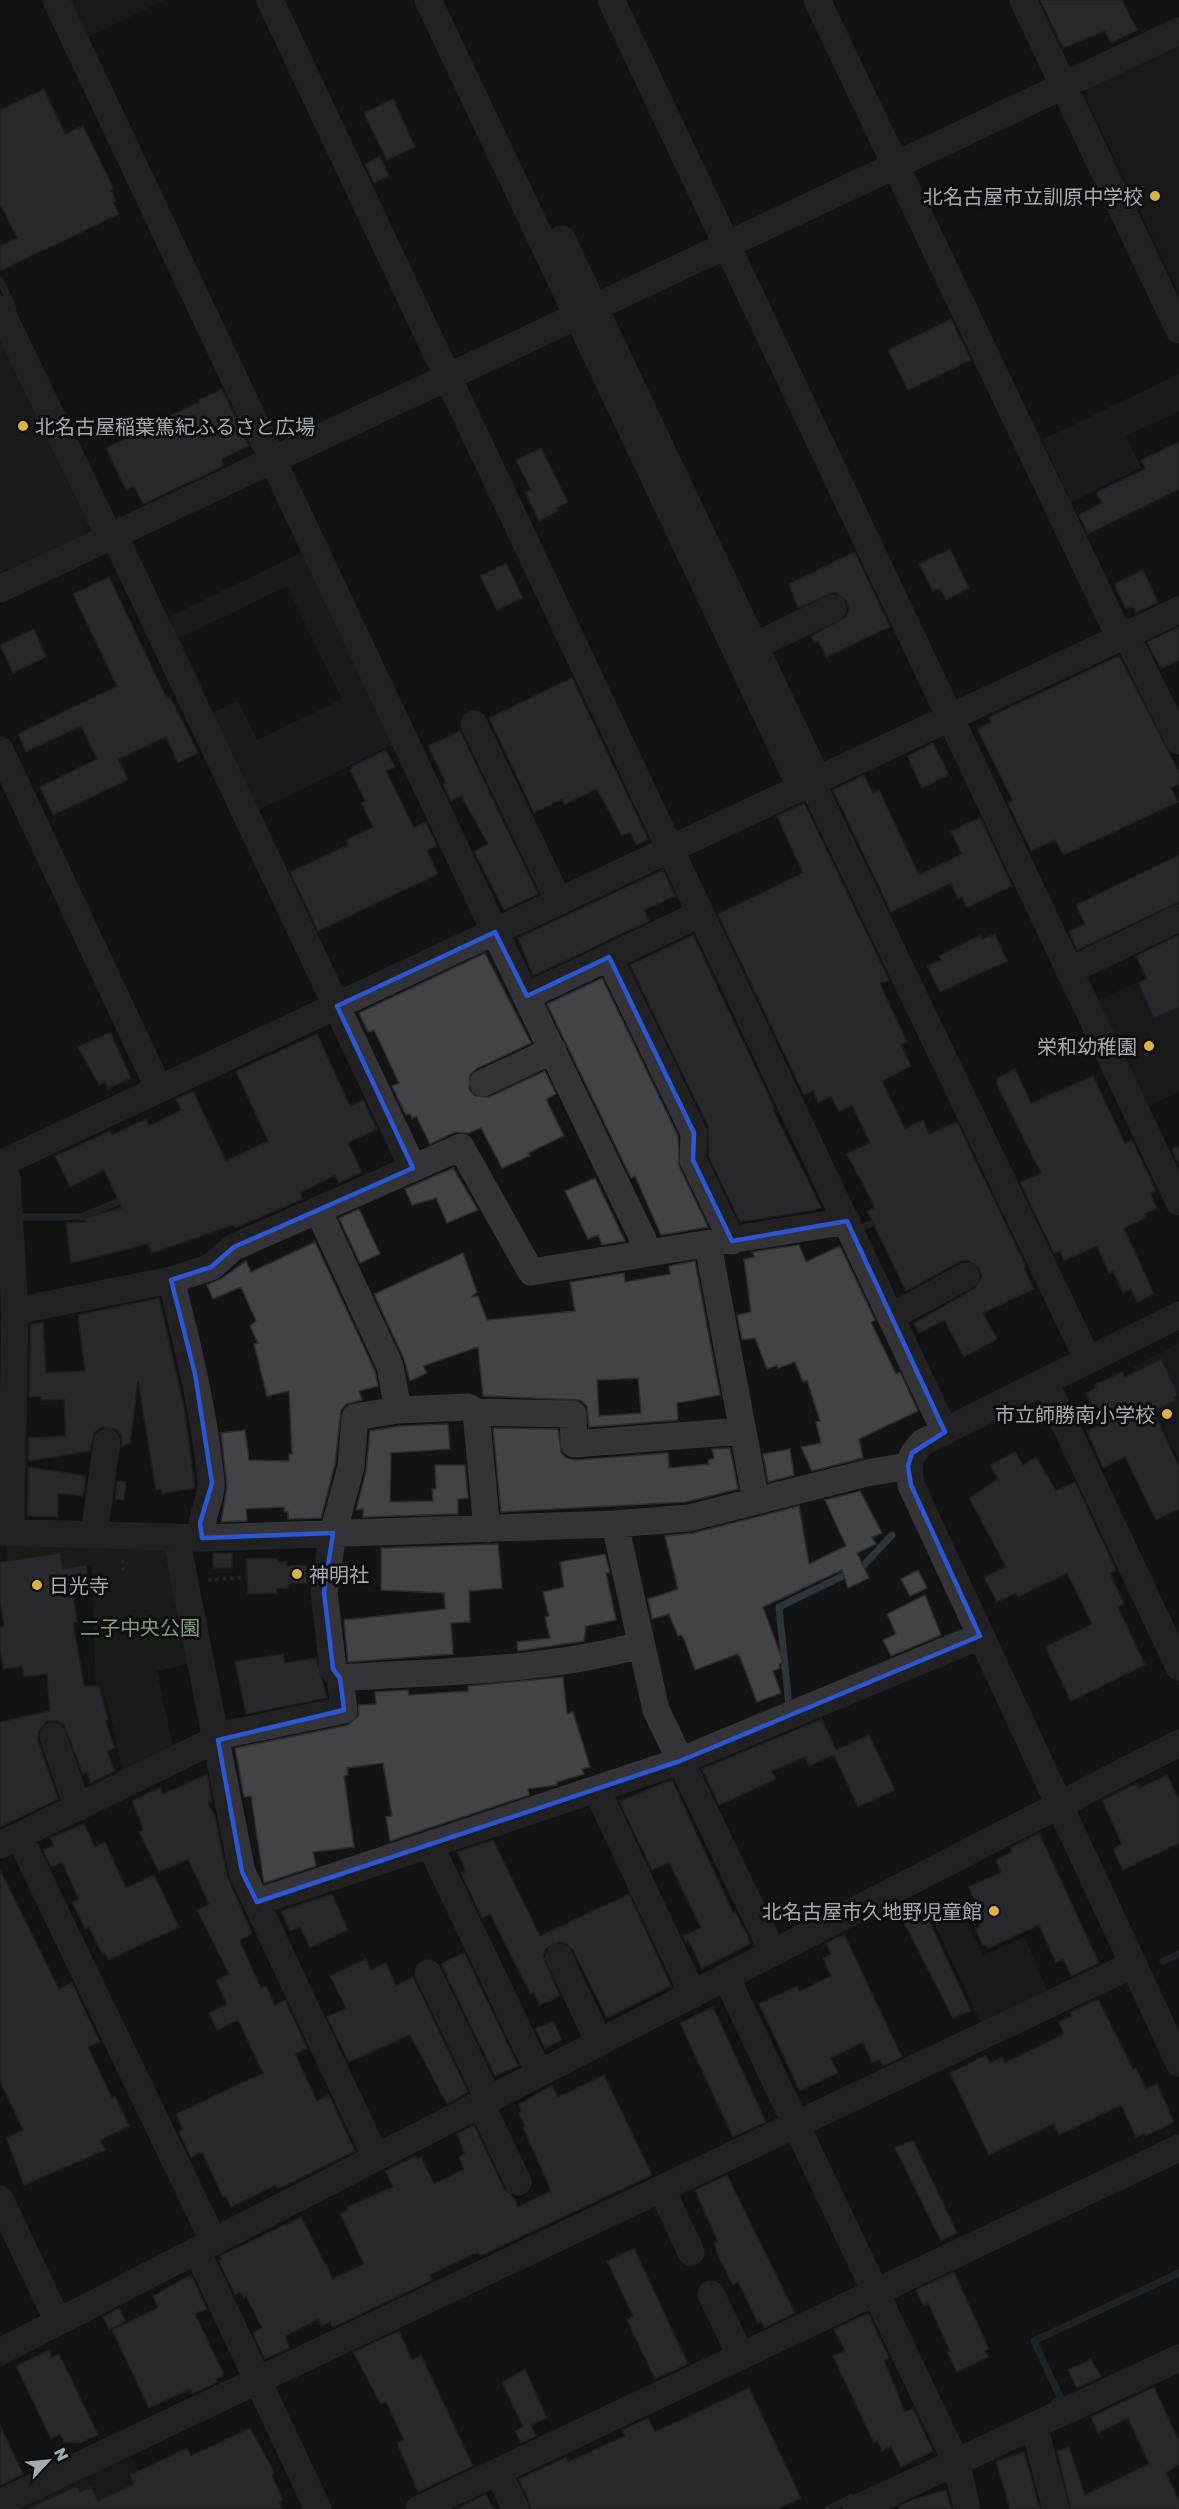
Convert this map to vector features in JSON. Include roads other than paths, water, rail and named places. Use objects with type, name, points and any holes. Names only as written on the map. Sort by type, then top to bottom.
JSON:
[{"type":"street","points":[[270,0],[945,1432]]},
{"type":"street","points":[[429,0],[755,646],[810,784]]},
{"type":"street","points":[[449,0],[587,312],[810,784],[1088,1360]]},
{"type":"street","points":[[611,0],[1179,1202]]},
{"type":"street","points":[[817,0],[1123,637],[1179,741]]},
{"type":"street","points":[[1023,0],[1179,330]]},
{"type":"street","points":[[60,1],[495,932],[643,1239],[647,1253]]},
{"type":"street","points":[[0,589],[112,538],[1179,31]]},
{"type":"street","points":[[0,309],[413,1168]]},
{"type":"street","points":[[755,646],[833,608]]},
{"type":"street","points":[[908,1466],[867,1473],[689,1518],[615,1524],[189,1538],[5,1532],[15,1311],[7,1179],[0,1164],[1179,610]]},
{"type":"street","points":[[474,724],[559,902]]},
{"type":"street","points":[[0,750],[159,1089]]},
{"type":"street","points":[[527,996],[700,914]]},
{"type":"street","points":[[1069,971],[1179,918]]},
{"type":"street","points":[[609,957],[694,1133],[693,1160],[720,1243],[742,1431],[756,1501]]},
{"type":"street","points":[[483,1083],[553,1050]]},
{"type":"street","points":[[15,1311],[171,1280],[211,1267],[234,1247],[461,1147],[531,1272],[847,1221]]},
{"type":"street","points":[[318,1210],[390,1366],[398,1410]]},
{"type":"street","points":[[891,1317],[966,1276]]},
{"type":"street","points":[[171,1280],[195,1374],[212,1483],[200,1523],[189,1538],[218,1740],[242,1872],[376,2158]]},
{"type":"street","points":[[1179,1315],[923,1443],[912,1453],[908,1466],[911,1485],[1179,2063]]},
{"type":"street","points":[[1045,1382],[1179,1667]]},
{"type":"street","points":[[318,2509],[257,2381],[205,2246],[9,1841],[227,1734],[344,1710],[340,1678],[333,1669],[324,1593],[333,1533],[351,1467],[355,1417],[398,1410],[468,1407],[476,1412],[573,1414],[574,1444],[742,1431]]},
{"type":"street","points":[[476,1412],[486,1529]]},
{"type":"street","points":[[94,1534],[107,1442]]},
{"type":"street","points":[[615,1524],[656,1710],[773,1953]]},
{"type":"street","points":[[257,1902],[680,1761],[980,1636]]},
{"type":"street","points":[[340,1678],[526,1666],[593,1658],[640,1645]]},
{"type":"street","points":[[53,1736],[78,1808]]},
{"type":"street","points":[[0,2352],[1179,1743]]},
{"type":"street","points":[[597,1790],[693,1995]]},
{"type":"street","points":[[430,1845],[539,2073]]},
{"type":"street","points":[[559,1957],[599,2042]]},
{"type":"street","points":[[0,2503],[1134,1964]]},
{"type":"street","points":[[428,1972],[518,2182]]},
{"type":"street","points":[[726,1977],[956,2462],[967,2509]]},
{"type":"street","points":[[419,2509],[1179,2148]]},
{"type":"street","points":[[662,2190],[691,2252]]},
{"type":"street","points":[[0,2199],[58,2322]]},
{"type":"street","points":[[711,2294],[741,2356]]},
{"type":"street","points":[[856,2509],[1179,2358]]},
{"type":"street","points":[[1034,2426],[1056,2509]]},
{"type":"street","points":[[498,2472],[516,2509]]},
{"type":"waterway","points":[[0,280],[13,308]]},
{"type":"waterway","points":[[17,1217],[81,1217],[125,1199]]},
{"type":"waterway","points":[[862,1228],[881,1218]]},
{"type":"waterway","points":[[789,1706],[779,1607],[863,1566],[892,1535]]},
{"type":"waterway","points":[[1163,1961],[1179,1954]]},
{"type":"waterway","points":[[1055,2402],[1061,2399],[1034,2341],[1179,2273]]},
{"type":"waterway","points":[[828,2509],[851,2498]]},
{"type":"place","name":"北名古屋市立訓原中学校","points":[[1155,196]]},
{"type":"place","name":"北名古屋稲葉篤紀ふるさと広場","points":[[23,426]]},
{"type":"place","name":"栄和幼稚園","points":[[1149,1046]]},
{"type":"place","name":"市立師勝南小学校","points":[[1167,1414]]},
{"type":"place","name":"神明社","points":[[297,1574]]},
{"type":"place","name":"日光寺","points":[[37,1585]]},
{"type":"place","name":"北名古屋市久地野児童館","points":[[994,1911]]},
{"type":"park label","name":"二子中央公園","points":[[140,1627]]}]
